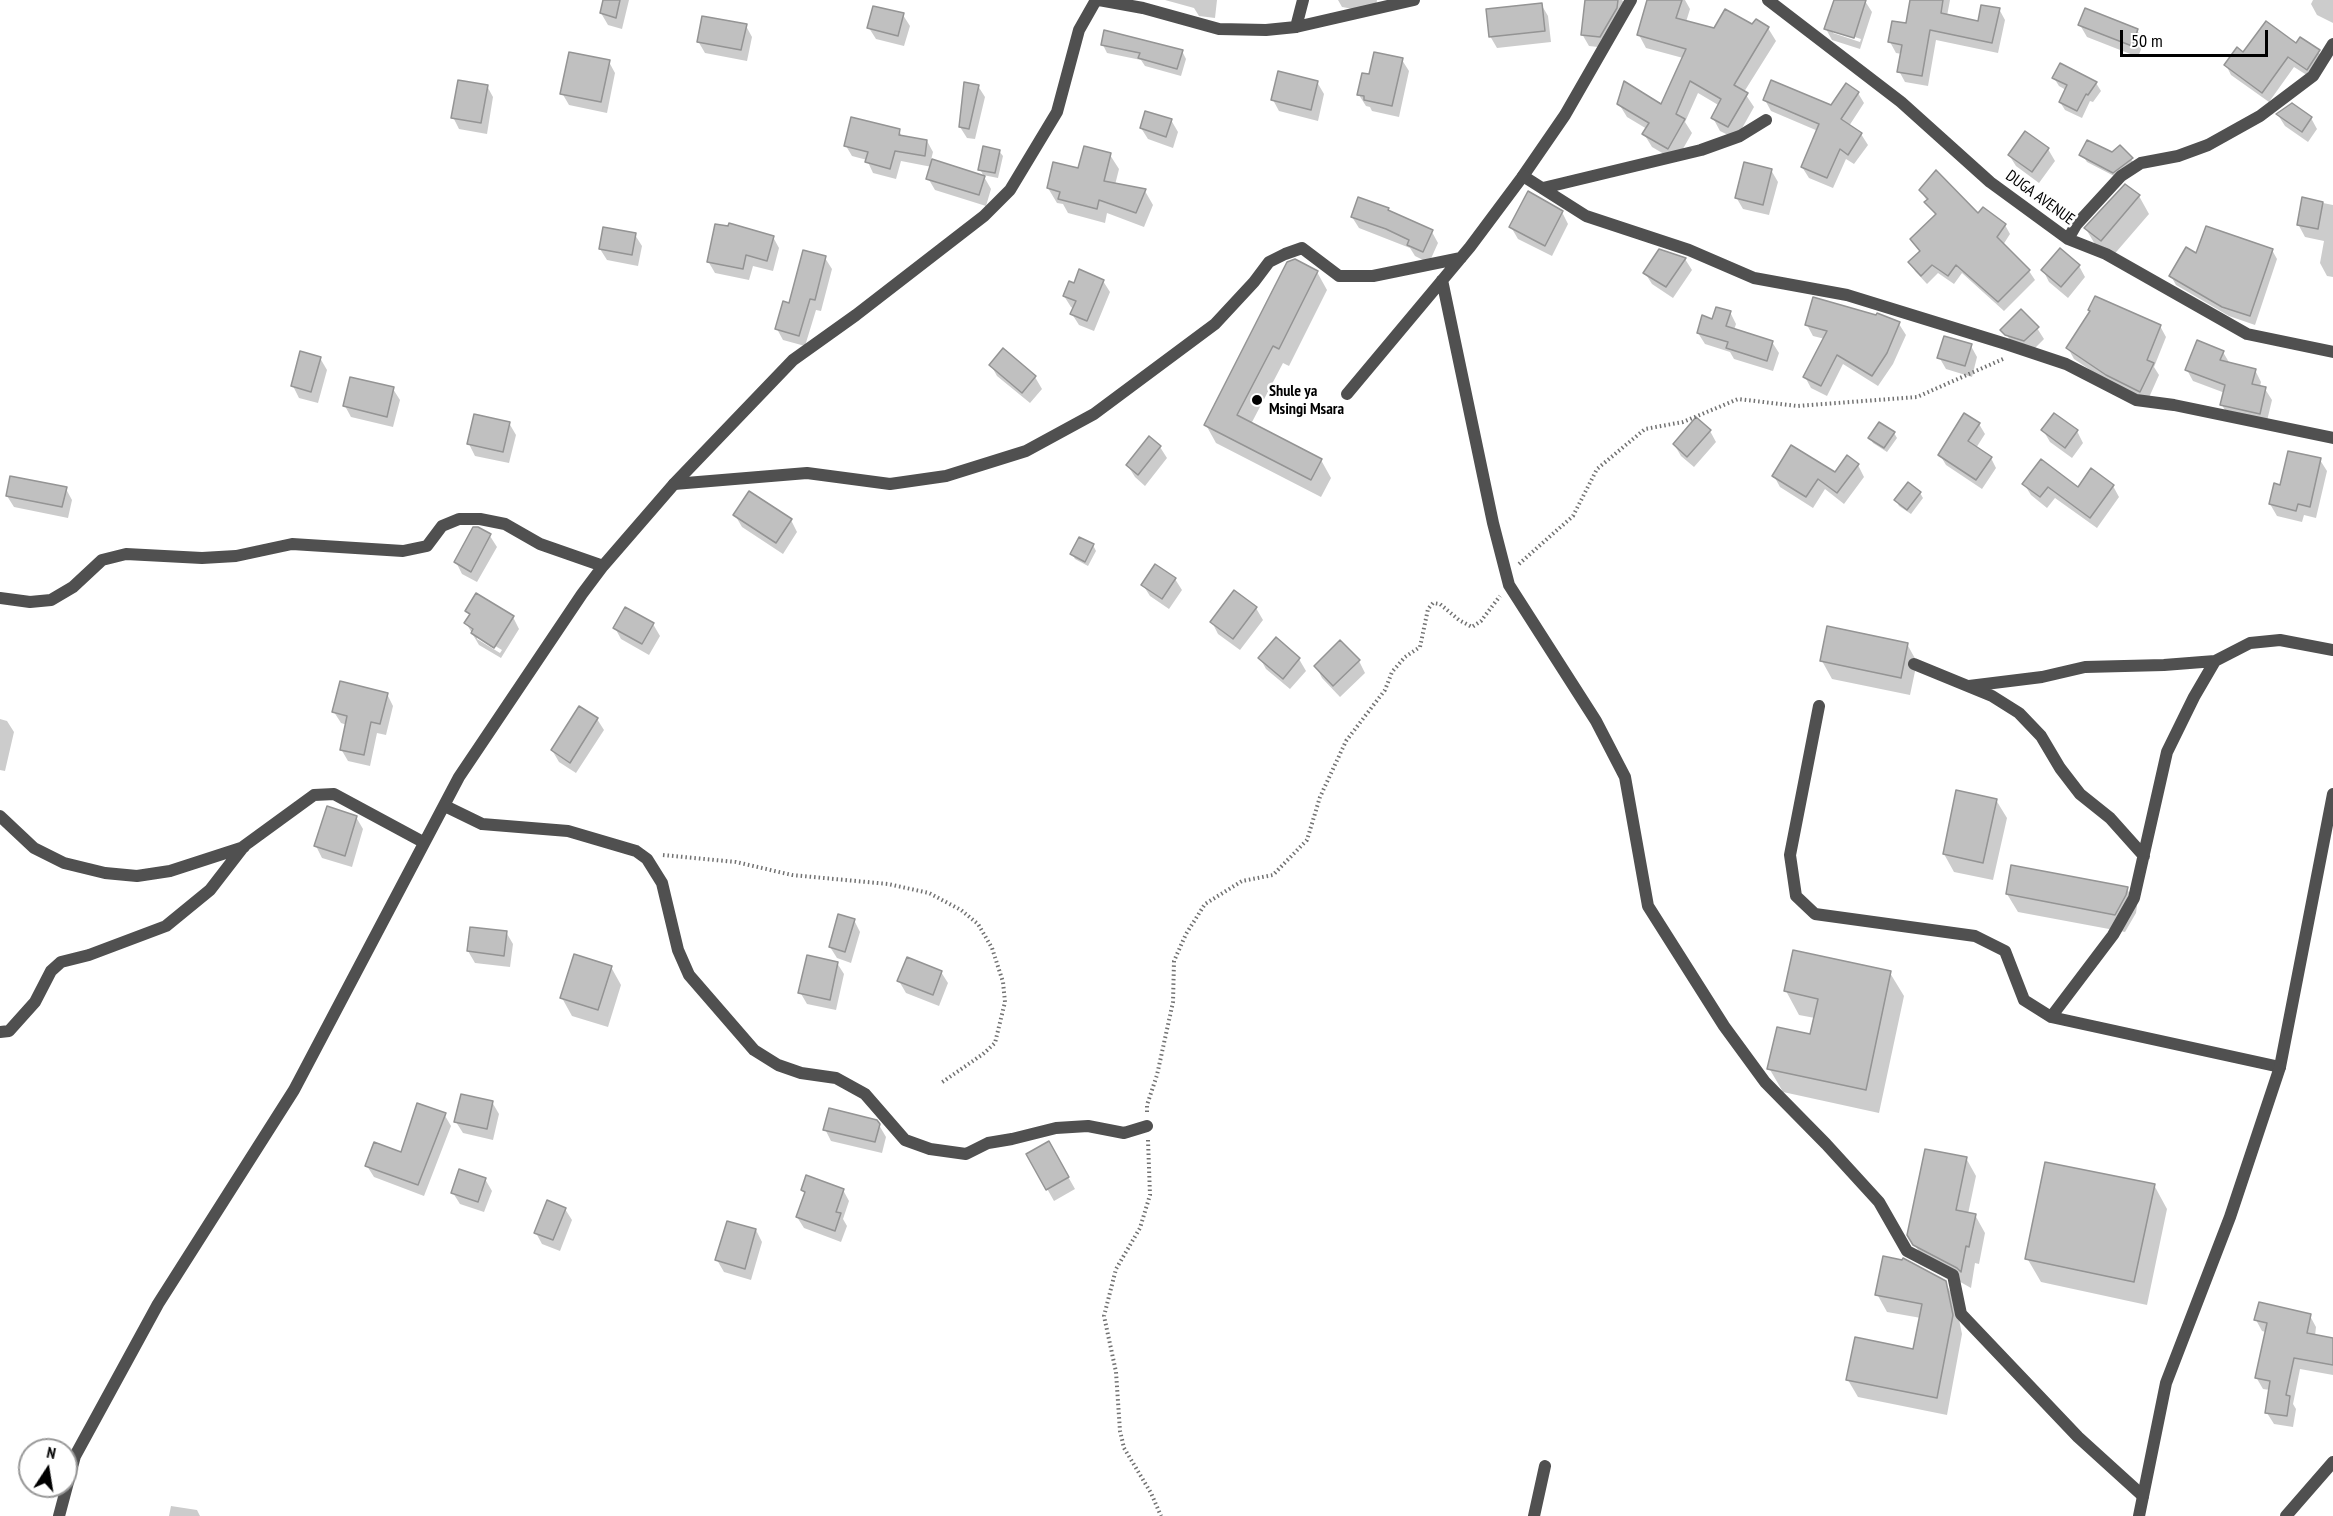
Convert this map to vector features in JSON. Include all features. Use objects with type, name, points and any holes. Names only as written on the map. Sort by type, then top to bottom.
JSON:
[{"type":"street","points":[[59,1516],[75,1456],[158,1304],[294,1090],[459,777],[603,566],[674,484],[794,360],[984,216],[1010,190],[1057,112],[1079,30],[1098,0],[1143,8],[1220,29],[1266,30],[1296,27],[1414,0]]},
{"type":"street","points":[[1296,27],[1303,0]]},
{"type":"street","points":[[1347,394],[1461,258],[1523,176],[1565,115],[1631,0]]},
{"type":"street","name":"DUGA AVENUE","points":[[1768,0],[1901,102],[1990,182],[2068,239],[2106,254],[2247,334],[2333,352]]},
{"type":"street","points":[[2068,239],[2076,225],[2121,176],[2141,163],[2178,156],[2208,145],[2260,116],[2313,76],[2333,44]]},
{"type":"street","points":[[1543,188],[1701,150],[1740,136],[1766,120]]},
{"type":"street","points":[[1523,176],[1586,216],[1689,250],[1754,278],[1847,295],[2066,364],[2136,400],[2174,405],[2333,438]]},
{"type":"street","points":[[674,484],[807,473],[890,484],[946,476],[1026,451],[1094,414],[1215,324],[1269,262],[1285,254],[1302,248],[1339,276],[1373,276],[1461,258]]},
{"type":"street","points":[[1442,280],[1493,523],[1509,585],[1596,721],[1625,777],[1648,906],[1724,1026],[1765,1082],[1879,1202],[1907,1251],[1953,1275],[1960,1314],[2078,1437],[2143,1496]]},
{"type":"street","points":[[0,598],[30,602],[51,600],[74,587],[102,560],[126,554],[202,558],[236,556],[292,544],[403,551],[427,546],[442,526],[459,519],[480,519],[505,524],[540,544],[603,566]]},
{"type":"street","points":[[1968,686],[2042,677],[2085,667],[2216,661],[2250,643],[2280,640],[2333,650]]},
{"type":"street","points":[[2051,1017],[2113,935],[2134,898],[2167,752],[2194,697],[2216,661]]},
{"type":"street","points":[[1914,664],[1992,696],[2019,713],[2041,736],[2060,768],[2080,794],[2110,818],[2144,856]]},
{"type":"street","points":[[1819,706],[1790,855],[1796,896],[1815,914],[1975,936],[2005,951],[2024,1000],[2051,1017],[2280,1067]]},
{"type":"street","points":[[0,1032],[9,1031],[34,1002],[51,971],[61,962],[89,955],[166,926],[210,890],[244,846],[314,795],[334,794],[423,842]]},
{"type":"street","points":[[2139,1516],[2166,1383],[2230,1217],[2280,1067],[2333,794]]},
{"type":"street","points":[[445,806],[482,824],[568,831],[636,851],[647,859],[662,883],[678,950],[689,975],[754,1050],[777,1065],[801,1073],[836,1078],[865,1094],[905,1140],[930,1149],[966,1154],[987,1143],[1056,1128],[1089,1126],[1124,1133],[1148,1126]]},
{"type":"street","points":[[0,816],[34,848],[64,863],[105,873],[137,876],[170,871],[244,846]]},
{"type":"street","points":[[2286,1516],[2333,1462]]},
{"type":"street","points":[[1534,1516],[1545,1466]]},
{"type":"path","points":[[1161,1516],[1151,1493],[1124,1448],[1120,1431],[1116,1372],[1104,1317],[1116,1269],[1140,1228],[1150,1195],[1147,1105],[1157,1075],[1173,1002],[1174,961],[1186,934],[1205,904],[1242,881],[1273,875],[1307,840],[1320,797],[1346,741],[1385,690],[1392,672],[1405,657],[1420,646],[1428,609],[1433,603],[1440,604],[1459,620],[1472,627],[1481,621],[1509,585],[1518,565],[1573,516],[1597,469],[1645,429],[1683,422],[1738,399],[1797,406],[1917,397],[2023,351]]},
{"type":"path","points":[[636,851],[694,859],[711,858],[792,875],[888,884],[929,893],[961,910],[978,924],[992,948],[1004,982],[1005,1002],[994,1043],[983,1054],[941,1083]]},
{"type":"building","points":[[603,0],[620,0],[616,18],[600,13]]},
{"type":"building","points":[[1585,0],[1618,0],[1617,8],[1600,37],[1581,35]]},
{"type":"building","points":[[1647,0],[1682,0],[1676,18],[1714,28],[1725,9],[1752,24],[1756,19],[1769,27],[1734,85],[1748,93],[1728,127],[1711,118],[1721,99],[1690,81],[1676,114],[1685,119],[1668,149],[1642,134],[1649,123],[1617,104],[1624,81],[1661,104],[1686,49],[1637,35]]},
{"type":"building","points":[[1834,0],[1866,0],[1854,38],[1824,29]]},
{"type":"building","points":[[1910,0],[1943,0],[1941,13],[1978,21],[1981,5],[2000,8],[1992,43],[1930,30],[1922,76],[1897,72],[1902,45],[1888,42],[1892,21],[1906,23]]},
{"type":"building","points":[[1542,3],[1545,31],[1489,37],[1486,9]]},
{"type":"building","points":[[873,6],[904,13],[898,36],[867,28]]},
{"type":"building","points":[[2085,8],[2138,29],[2132,46],[2078,25]]},
{"type":"building","points":[[702,16],[747,24],[741,50],[697,42]]},
{"type":"building","points":[[2266,21],[2296,43],[2300,37],[2320,50],[2307,70],[2288,57],[2262,93],[2224,65],[2237,47],[2243,52]]},
{"type":"building","points":[[1104,30],[1183,50],[1177,69],[1138,58],[1140,53],[1101,45]]},
{"type":"building","points":[[569,52],[610,60],[601,102],[560,94]]},
{"type":"building","points":[[1374,52],[1403,58],[1392,106],[1364,100],[1364,96],[1357,95],[1362,73],[1369,74]]},
{"type":"building","points":[[2060,63],[2097,82],[2088,95],[2086,94],[2077,111],[2059,102],[2067,85],[2052,78]]},
{"type":"building","points":[[1278,71],[1318,81],[1311,110],[1271,100]]},
{"type":"building","points":[[458,80],[488,85],[481,123],[451,118]]},
{"type":"building","points":[[1771,80],[1831,105],[1846,83],[1859,92],[1841,119],[1862,133],[1848,155],[1840,149],[1827,178],[1801,167],[1819,124],[1763,100]]},
{"type":"building","points":[[964,82],[979,85],[969,129],[959,127]]},
{"type":"building","points":[[2292,103],[2312,117],[2302,132],[2276,114]]},
{"type":"building","points":[[1145,111],[1172,119],[1166,137],[1140,128]]},
{"type":"building","points":[[851,117],[900,129],[899,135],[927,140],[925,156],[895,151],[890,169],[865,162],[868,152],[844,146]]},
{"type":"building","points":[[2025,131],[2049,148],[2032,172],[2008,155]]},
{"type":"building","points":[[2087,140],[2112,152],[2120,145],[2133,158],[2113,173],[2079,155]]},
{"type":"building","points":[[983,146],[1000,150],[995,173],[978,170]]},
{"type":"building","points":[[1084,146],[1111,153],[1104,181],[1146,189],[1136,213],[1099,200],[1097,209],[1058,199],[1060,192],[1047,188],[1053,162],[1078,168]]},
{"type":"building","points":[[932,159],[985,176],[979,195],[926,179]]},
{"type":"building","points":[[1744,162],[1772,169],[1763,205],[1735,198]]},
{"type":"building","points":[[1936,170],[1978,213],[1983,207],[2006,224],[1997,237],[2030,270],[1998,302],[1956,265],[1948,276],[1932,265],[1921,276],[1908,262],[1920,251],[1910,239],[1936,214],[1924,202],[1928,199],[1919,190]]},
{"type":"building","points":[[2125,184],[2140,195],[2101,241],[2084,228]]},
{"type":"building","points":[[1528,191],[1563,211],[1545,246],[1509,227]]},
{"type":"building","points":[[1358,197],[1389,208],[1388,210],[1433,230],[1423,252],[1407,245],[1409,240],[1351,217]]},
{"type":"building","points":[[2302,197],[2323,202],[2318,229],[2297,225]]},
{"type":"building","points":[[729,223],[774,236],[767,261],[746,255],[743,269],[707,262],[715,224],[728,226]]},
{"type":"building","points":[[2206,226],[2273,249],[2250,316],[2222,307],[2169,276],[2186,247],[2196,253]]},
{"type":"building","points":[[603,227],[636,233],[632,255],[599,249]]},
{"type":"building","points":[[2060,248],[2080,265],[2061,287],[2041,270]]},
{"type":"building","points":[[1659,249],[1686,258],[1666,287],[1643,273]]},
{"type":"building","points":[[803,250],[826,256],[815,300],[810,299],[799,336],[775,329],[783,301],[789,303]]},
{"type":"building","points":[[1295,259],[1318,271],[1279,349],[1273,346],[1237,415],[1322,459],[1311,480],[1204,425],[1287,262]]},
{"type":"building","points":[[1079,269],[1104,280],[1087,321],[1070,314],[1076,301],[1063,296],[1069,281],[1074,283]]},
{"type":"building","points":[[2095,296],[2161,325],[2147,360],[2154,363],[2140,392],[2106,375],[2066,348],[2090,311],[2088,310]]},
{"type":"building","points":[[1813,297],[1876,315],[1877,313],[1900,322],[1887,353],[1872,376],[1837,355],[1821,386],[1803,377],[1827,331],[1805,325]]},
{"type":"building","points":[[1716,307],[1731,311],[1726,326],[1773,341],[1767,361],[1726,348],[1728,342],[1697,333],[1702,315],[1712,319]]},
{"type":"building","points":[[2021,309],[2039,327],[2024,341],[2005,335],[2000,330]]},
{"type":"building","points":[[1944,336],[1972,344],[1965,366],[1937,358]]},
{"type":"building","points":[[2197,340],[2224,351],[2220,360],[2256,369],[2252,384],[2266,387],[2260,414],[2220,405],[2225,385],[2185,370]]},
{"type":"building","points":[[1003,348],[1036,376],[1022,393],[989,365]]},
{"type":"building","points":[[300,351],[321,357],[311,392],[291,386]]},
{"type":"building","points":[[350,377],[394,387],[387,417],[343,406]]},
{"type":"building","points":[[1964,413],[1980,423],[1968,441],[1992,457],[1976,480],[1938,455]]},
{"type":"building","points":[[2054,413],[2078,430],[2065,448],[2041,430]]},
{"type":"building","points":[[474,414],[510,422],[503,452],[467,444]]},
{"type":"building","points":[[1696,417],[1711,430],[1687,457],[1673,444]]},
{"type":"building","points":[[1879,422],[1895,432],[1884,448],[1868,438]]},
{"type":"building","points":[[1149,436],[1161,446],[1138,475],[1126,465]]},
{"type":"building","points":[[1791,445],[1835,472],[1847,455],[1859,464],[1837,493],[1818,479],[1806,497],[1772,476]]},
{"type":"building","points":[[2288,451],[2321,458],[2310,507],[2298,504],[2296,511],[2269,504],[2274,483],[2280,485]]},
{"type":"building","points":[[2041,459],[2078,487],[2091,468],[2114,485],[2090,518],[2048,487],[2040,497],[2022,484]]},
{"type":"building","points":[[10,476],[67,487],[62,507],[6,496]]},
{"type":"building","points":[[1908,482],[1921,492],[1907,510],[1894,500]]},
{"type":"building","points":[[749,491],[792,519],[776,543],[733,515]]},
{"type":"building","points":[[473,527],[478,527],[491,534],[471,572],[454,562]]},
{"type":"building","points":[[1079,537],[1094,544],[1085,562],[1070,554]]},
{"type":"building","points":[[1155,564],[1176,578],[1162,599],[1141,585]]},
{"type":"building","points":[[1234,590],[1257,607],[1233,639],[1210,622]]},
{"type":"building","points":[[476,593],[514,616],[494,648],[471,633],[473,629],[464,623],[470,614],[465,611]]},
{"type":"building","points":[[625,607],[654,623],[642,644],[613,628]]},
{"type":"building","points":[[1827,626],[1908,643],[1901,678],[1820,661]]},
{"type":"building","points":[[1276,637],[1300,658],[1283,679],[1258,658]]},
{"type":"building","points":[[1340,640],[1360,660],[1333,686],[1314,666]]},
{"type":"building","points":[[340,681],[388,693],[380,724],[371,722],[364,755],[340,750],[347,716],[332,712]]},
{"type":"building","points":[[579,706],[598,718],[570,763],[551,750]]},
{"type":"building","points":[[1956,790],[1997,799],[1983,863],[1943,854]]},
{"type":"building","points":[[327,806],[357,816],[345,856],[314,846]]},
{"type":"building","points":[[2011,865],[2128,887],[2115,915],[2006,894]]},
{"type":"building","points":[[838,914],[855,919],[845,952],[829,947]]},
{"type":"building","points":[[470,927],[507,931],[504,956],[467,951]]},
{"type":"building","points":[[1793,950],[1891,971],[1866,1090],[1767,1069],[1777,1027],[1810,1034],[1818,999],[1784,991]]},
{"type":"building","points":[[574,954],[612,966],[598,1010],[560,998]]},
{"type":"building","points":[[807,955],[838,962],[830,1000],[798,993]]},
{"type":"building","points":[[907,957],[942,971],[933,995],[897,981]]},
{"type":"building","points":[[461,1094],[493,1101],[487,1129],[454,1122]]},
{"type":"building","points":[[417,1103],[446,1113],[418,1185],[365,1166],[374,1142],[401,1152]]},
{"type":"building","points":[[829,1108],[877,1120],[880,1124],[875,1142],[823,1130]]},
{"type":"building","points":[[1049,1141],[1069,1177],[1046,1190],[1026,1154]]},
{"type":"building","points":[[1925,1149],[1967,1157],[1956,1210],[1976,1214],[1961,1272],[1913,1245],[1907,1235]]},
{"type":"building","points":[[2045,1162],[2155,1184],[2134,1282],[2025,1259]]},
{"type":"building","points":[[459,1169],[486,1178],[478,1202],[451,1193]]},
{"type":"building","points":[[806,1175],[844,1189],[836,1212],[841,1213],[835,1231],[796,1217],[805,1192],[801,1190]]},
{"type":"building","points":[[547,1200],[566,1208],[553,1240],[534,1233]]},
{"type":"building","points":[[727,1221],[756,1229],[745,1269],[715,1260]]},
{"type":"building","points":[[1883,1256],[1902,1260],[1903,1258],[1946,1281],[1953,1315],[1937,1398],[1846,1380],[1855,1337],[1913,1349],[1922,1304],[1875,1295]]},
{"type":"building","points":[[2259,1302],[2311,1314],[2307,1333],[2333,1338],[2333,1365],[2294,1358],[2286,1395],[2290,1396],[2287,1416],[2265,1413],[2270,1381],[2255,1378],[2267,1323],[2254,1320]]},
{"type":"place","name":"Shule ya Msingi Msara","points":[[1257,400]]}]
